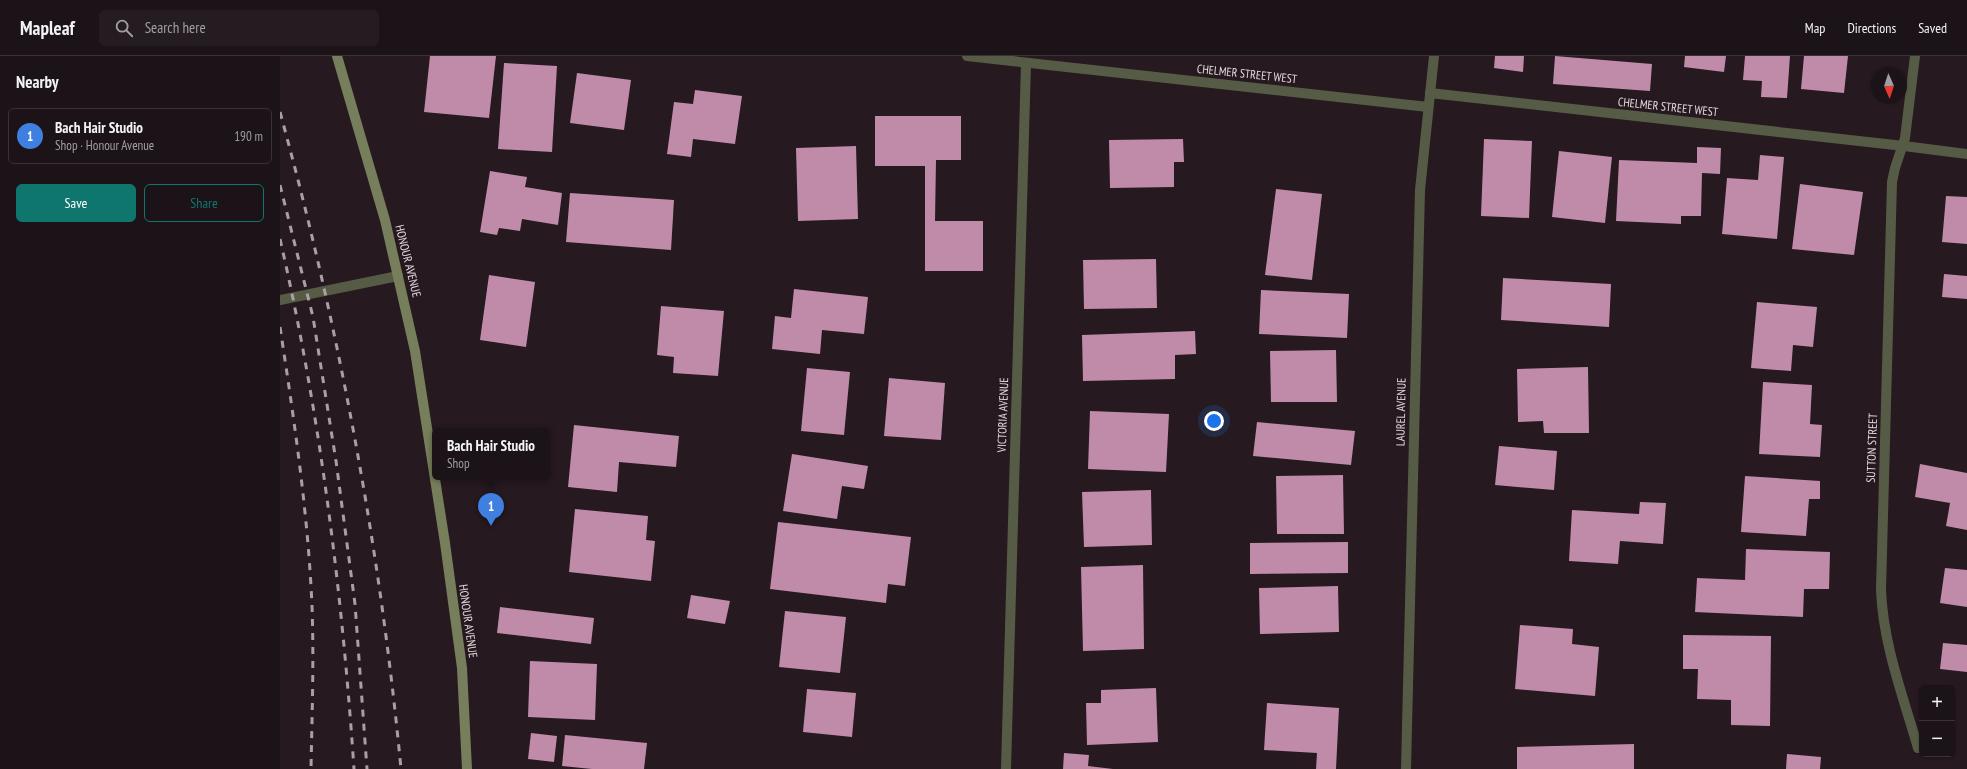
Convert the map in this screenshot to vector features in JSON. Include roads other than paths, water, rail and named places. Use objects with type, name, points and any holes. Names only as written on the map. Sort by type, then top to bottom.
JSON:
[{"type":"main road","name":"HONOUR AVENUE","points":[[337,56],[385,220],[415,351],[432,461]]},
{"type":"main road","name":"HONOUR AVENUE","points":[[435,480],[462,668],[467,769]]},
{"type":"street","name":"CHELMER STREET WEST","points":[[967,56],[996,58],[1428,107]]},
{"type":"street","name":"LAUREL AVENUE","points":[[1406,769],[1420,190],[1434,56]]},
{"type":"street","name":"SUTTON STREET","points":[[1915,56],[1904,146],[1895,168],[1892,182],[1881,590],[1883,619],[1888,645],[1918,748]]},
{"type":"street","name":"VICTORIA AVENUE","points":[[1006,769],[1026,62]]},
{"type":"street","name":"CHELMER STREET WEST","points":[[1430,93],[1967,154]]},
{"type":"street","points":[[280,300],[398,276]]},
{"type":"railway","points":[[280,112],[321,274],[355,438],[382,603],[401,769]]},
{"type":"railway","points":[[280,185],[313,317],[336,461],[355,604],[367,769]]},
{"type":"railway","points":[[280,239],[307,370],[328,502],[343,636],[354,769]]},
{"type":"railway","points":[[280,327],[300,466],[310,571],[313,647],[311,769]]},
{"type":"place","name":"Bach Hair Studio","points":[[491,526]]}]
